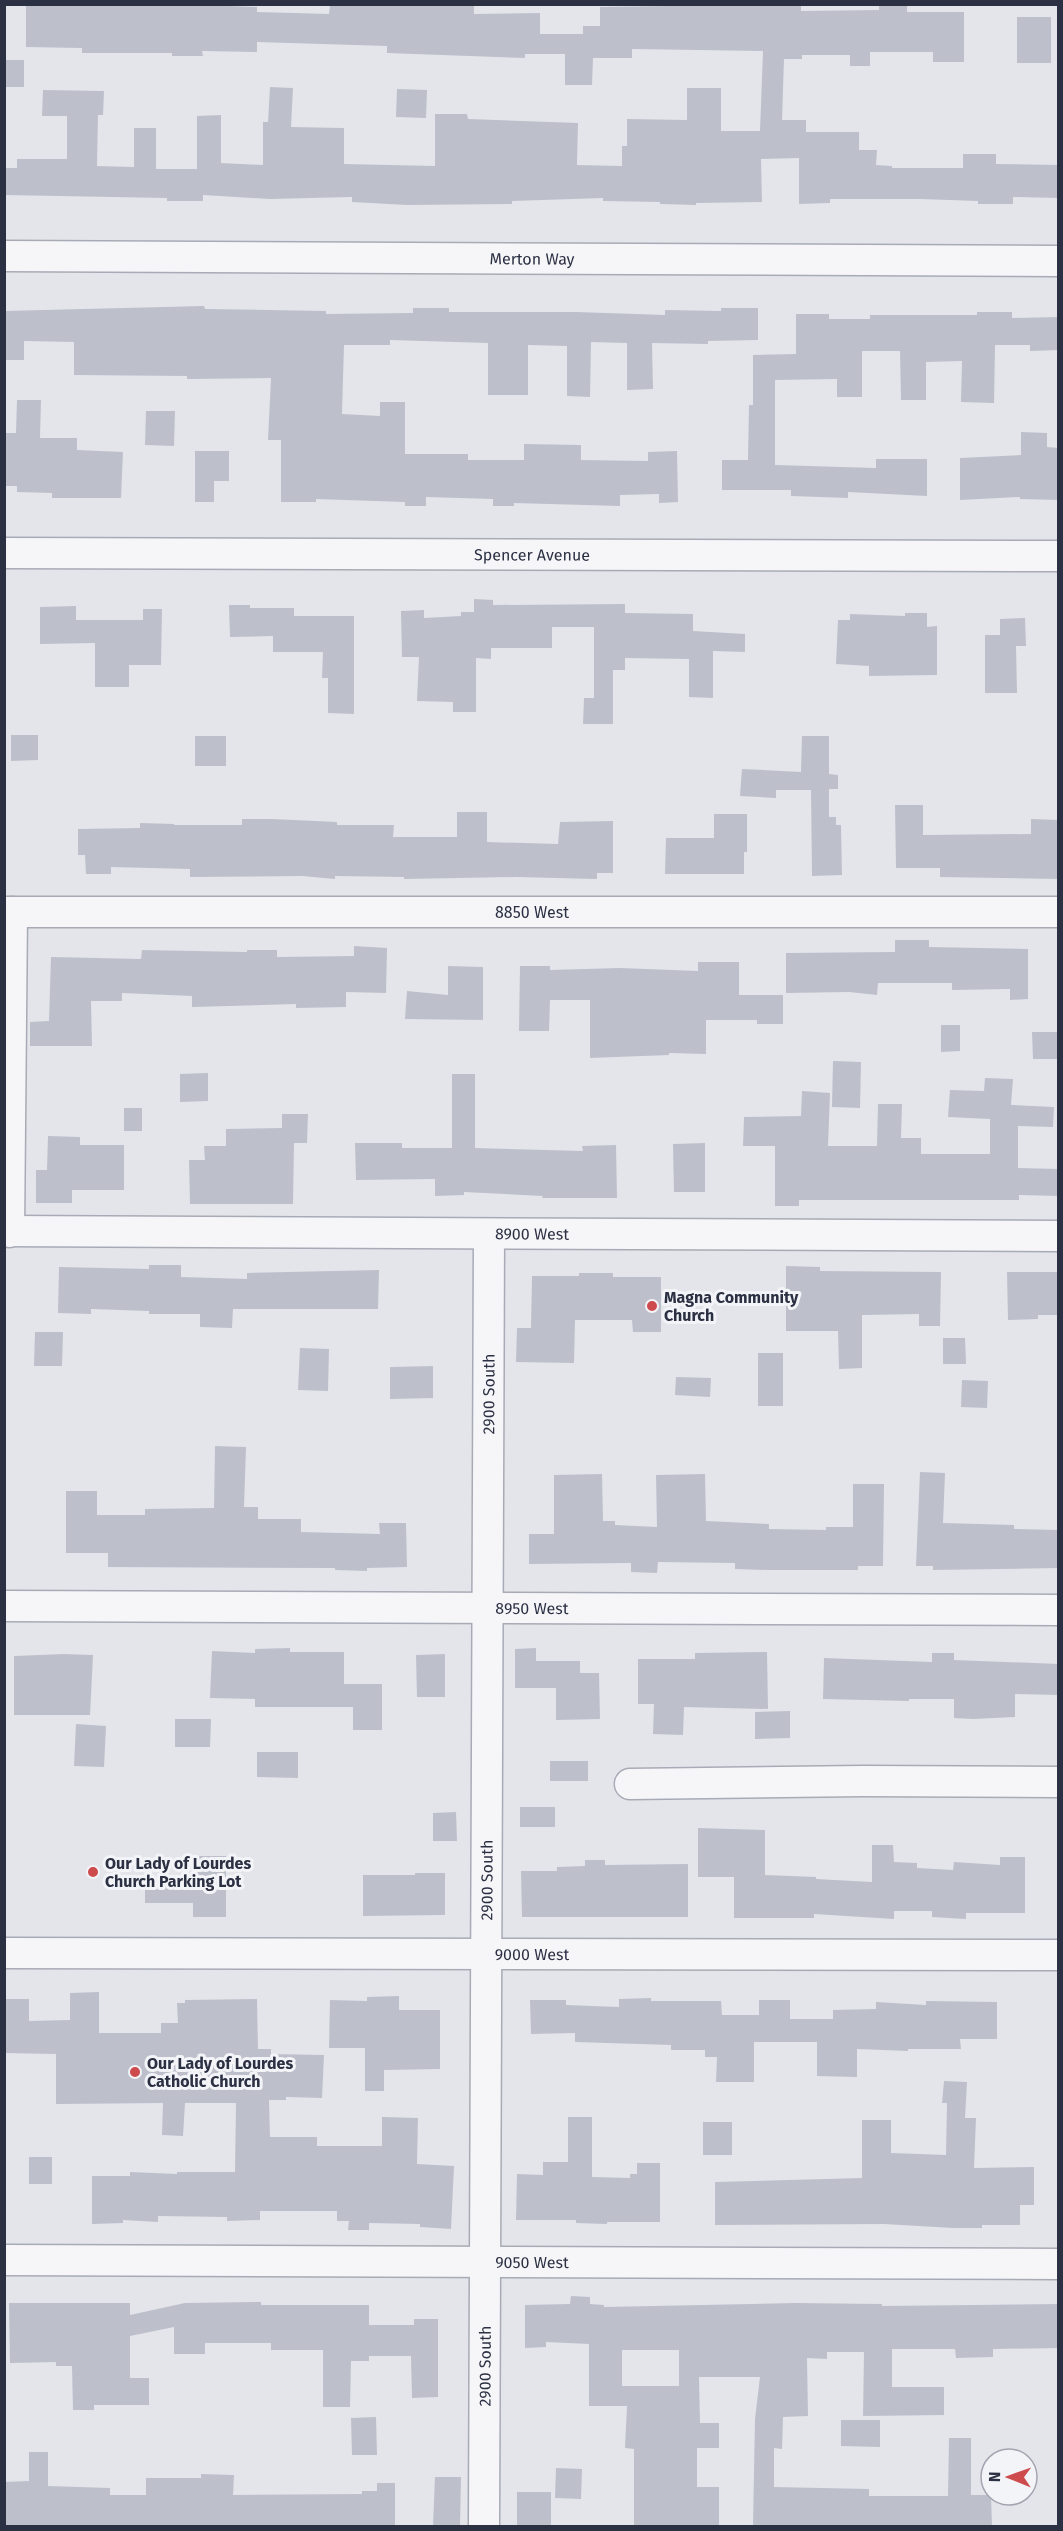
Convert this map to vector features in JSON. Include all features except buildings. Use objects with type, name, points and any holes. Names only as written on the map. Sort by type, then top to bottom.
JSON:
[{"type":"street","name":"Merton Way","points":[[4,256],[1059,261]]},
{"type":"street","name":"Spencer Avenue","points":[[4,553],[1059,556]]},
{"type":"street","name":"8850 West","points":[[8,912],[1059,912]]},
{"type":"street","points":[[7,1231],[8,912]]},
{"type":"street","name":"8900 West","points":[[7,1231],[1059,1236]]},
{"type":"street","name":"2900 South","points":[[484,2526],[489,1234]]},
{"type":"street","name":"8950 West","points":[[4,1606],[1059,1610]]},
{"type":"street","points":[[630,1784],[863,1781],[1059,1782]]},
{"type":"street","name":"9000 West","points":[[4,1953],[1059,1955]]},
{"type":"street","name":"9050 West","points":[[4,2260],[1059,2264]]},
{"type":"place","name":"Magna Community Church","points":[[652,1306]]},
{"type":"place","name":"Our Lady of Lourdes Church Parking Lot","points":[[93,1872]]},
{"type":"place","name":"Our Lady of Lourdes Catholic Church","points":[[135,2072]]}]
